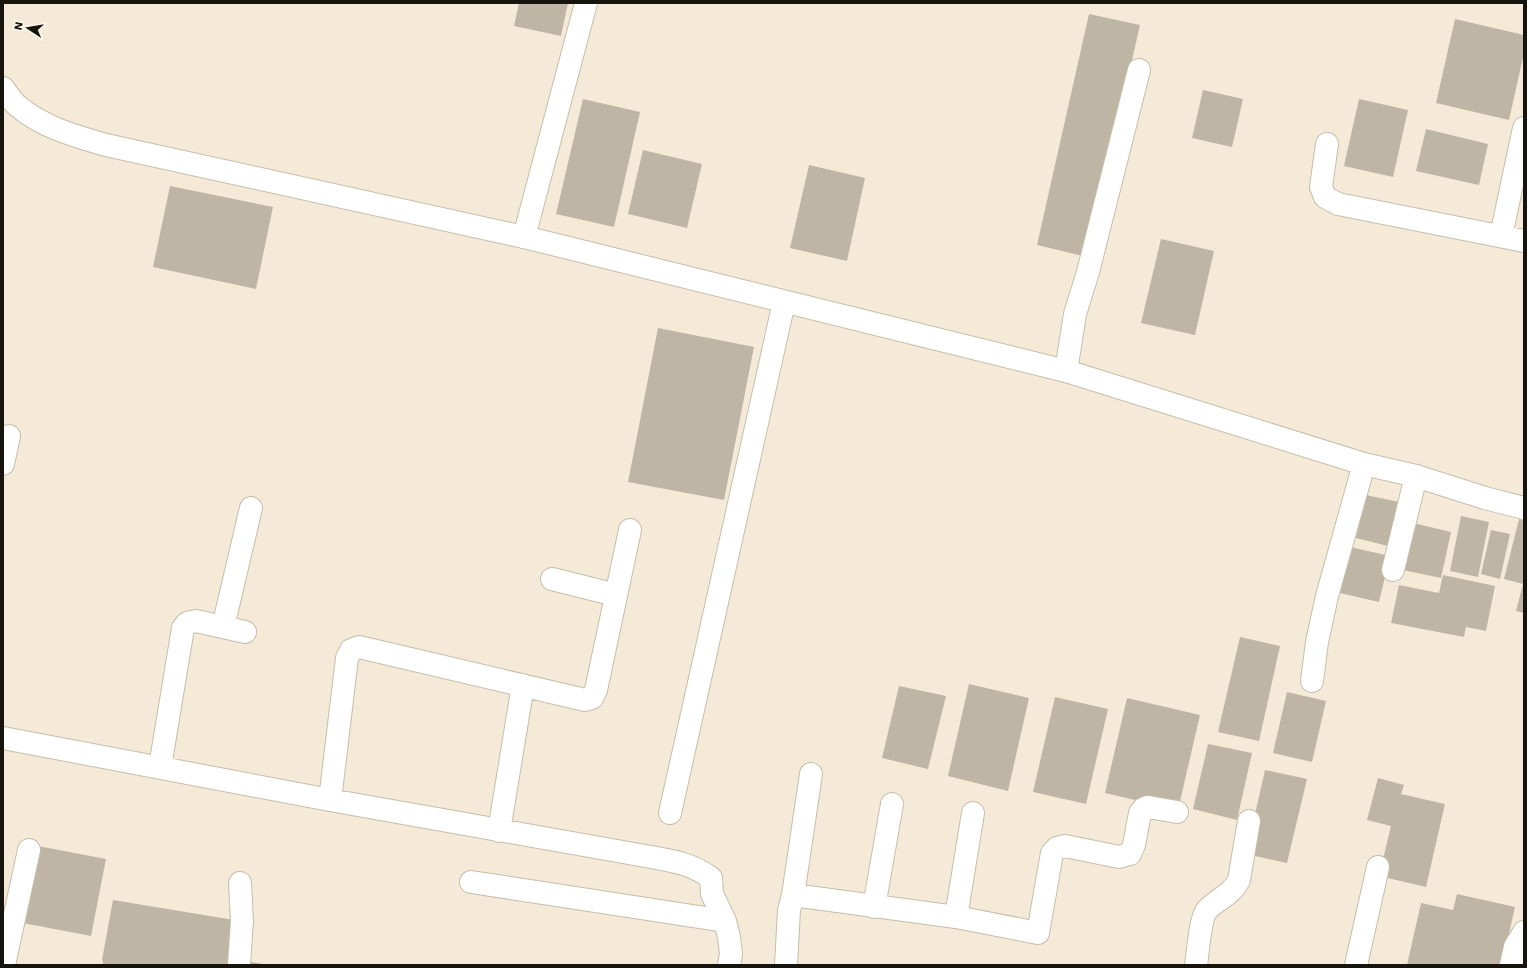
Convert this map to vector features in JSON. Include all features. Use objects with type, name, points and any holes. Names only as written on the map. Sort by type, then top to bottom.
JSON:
[{"type":"street","points":[[524,237],[586,3]]},
{"type":"street","points":[[1066,371],[1075,314],[1088,272],[1139,70]]},
{"type":"street","points":[[3,88],[17,106],[43,123],[106,146],[524,237],[1066,371],[1364,464],[1416,476],[1485,498],[1524,508]]},
{"type":"street","points":[[1501,236],[1524,128]]},
{"type":"street","points":[[1327,144],[1321,187],[1325,197],[1338,204],[1524,241]]},
{"type":"street","points":[[670,813],[784,302]]},
{"type":"street","points":[[3,464],[9,436]]},
{"type":"street","points":[[1312,681],[1317,642],[1326,596],[1364,464]]},
{"type":"street","points":[[1393,570],[1416,476]]},
{"type":"street","points":[[223,627],[251,508]]},
{"type":"street","points":[[330,800],[347,658],[351,650],[359,647],[585,700],[592,698],[596,690],[630,530]]},
{"type":"street","points":[[552,579],[616,595]]},
{"type":"street","points":[[160,767],[183,628],[187,623],[196,621],[245,632]]},
{"type":"street","points":[[499,831],[523,685]]},
{"type":"street","points":[[3,738],[330,800],[684,864],[695,868],[711,878],[712,894],[725,921],[731,954],[730,965]]},
{"type":"street","points":[[786,965],[789,910],[793,895],[811,774]]},
{"type":"street","points":[[874,907],[892,804]]},
{"type":"street","points":[[793,895],[956,917],[1038,933],[1052,853],[1057,848],[1065,846],[1119,858],[1130,854],[1134,845],[1140,813],[1143,809],[1148,807],[1176,812]]},
{"type":"street","points":[[956,917],[973,813]]},
{"type":"street","points":[[1196,965],[1203,917],[1208,910],[1235,888],[1239,880],[1249,820]]},
{"type":"street","points":[[4,965],[29,850]]},
{"type":"street","points":[[1356,965],[1378,867]]},
{"type":"street","points":[[470,882],[725,921]]},
{"type":"street","points":[[239,965],[242,921],[240,884]]},
{"type":"street","points":[[1511,965],[1516,947],[1524,932]]},
{"type":"building","points":[[519,3],[568,3],[561,36],[514,26]]},
{"type":"building","points":[[1089,14],[1140,25],[1087,257],[1037,245]]},
{"type":"building","points":[[1455,19],[1524,35],[1524,53],[1509,120],[1436,103]]},
{"type":"building","points":[[1203,90],[1243,99],[1232,147],[1192,138]]},
{"type":"building","points":[[583,99],[640,112],[614,227],[556,214]]},
{"type":"building","points":[[1359,99],[1408,110],[1393,177],[1344,166]]},
{"type":"building","points":[[1426,129],[1488,144],[1479,185],[1416,171]]},
{"type":"building","points":[[643,150],[702,164],[687,228],[628,214]]},
{"type":"building","points":[[809,165],[865,178],[847,261],[790,248]]},
{"type":"building","points":[[170,186],[273,207],[256,289],[153,267]]},
{"type":"building","points":[[1161,239],[1214,251],[1195,335],[1141,323]]},
{"type":"building","points":[[658,328],[754,347],[724,500],[628,482]]},
{"type":"building","points":[[1366,495],[1399,502],[1388,546],[1356,538]]},
{"type":"building","points":[[1461,516],[1489,522],[1478,577],[1450,571]]},
{"type":"building","points":[[1519,519],[1524,521],[1524,613],[1516,611],[1523,584],[1504,579]]},
{"type":"building","points":[[1413,523],[1451,532],[1441,578],[1403,570]]},
{"type":"building","points":[[1491,530],[1510,534],[1500,579],[1481,574]]},
{"type":"building","points":[[1350,547],[1390,556],[1379,602],[1340,593]]},
{"type":"building","points":[[1443,575],[1495,586],[1486,631],[1466,627],[1464,637],[1391,623],[1399,585],[1439,593]]},
{"type":"building","points":[[1240,637],[1280,646],[1259,741],[1218,732]]},
{"type":"building","points":[[969,684],[1029,698],[1008,791],[948,776]]},
{"type":"building","points":[[899,686],[946,696],[928,769],[882,758]]},
{"type":"building","points":[[1287,692],[1326,701],[1312,762],[1273,753]]},
{"type":"building","points":[[1055,697],[1108,709],[1086,804],[1033,792]]},
{"type":"building","points":[[1127,698],[1200,715],[1178,810],[1105,793]]},
{"type":"building","points":[[1208,744],[1252,753],[1237,820],[1193,809]]},
{"type":"building","points":[[1265,770],[1307,779],[1287,863],[1246,854]]},
{"type":"building","points":[[1378,778],[1404,785],[1401,794],[1445,804],[1426,887],[1379,876],[1391,826],[1367,820]]},
{"type":"building","points":[[38,846],[106,859],[91,936],[23,923]]},
{"type":"building","points":[[1457,894],[1515,907],[1502,965],[1407,965],[1421,903],[1453,910]]},
{"type":"building","points":[[113,900],[240,921],[232,965],[103,965],[102,960]]},
{"type":"building","points":[[245,961],[263,964],[244,965]]}]
